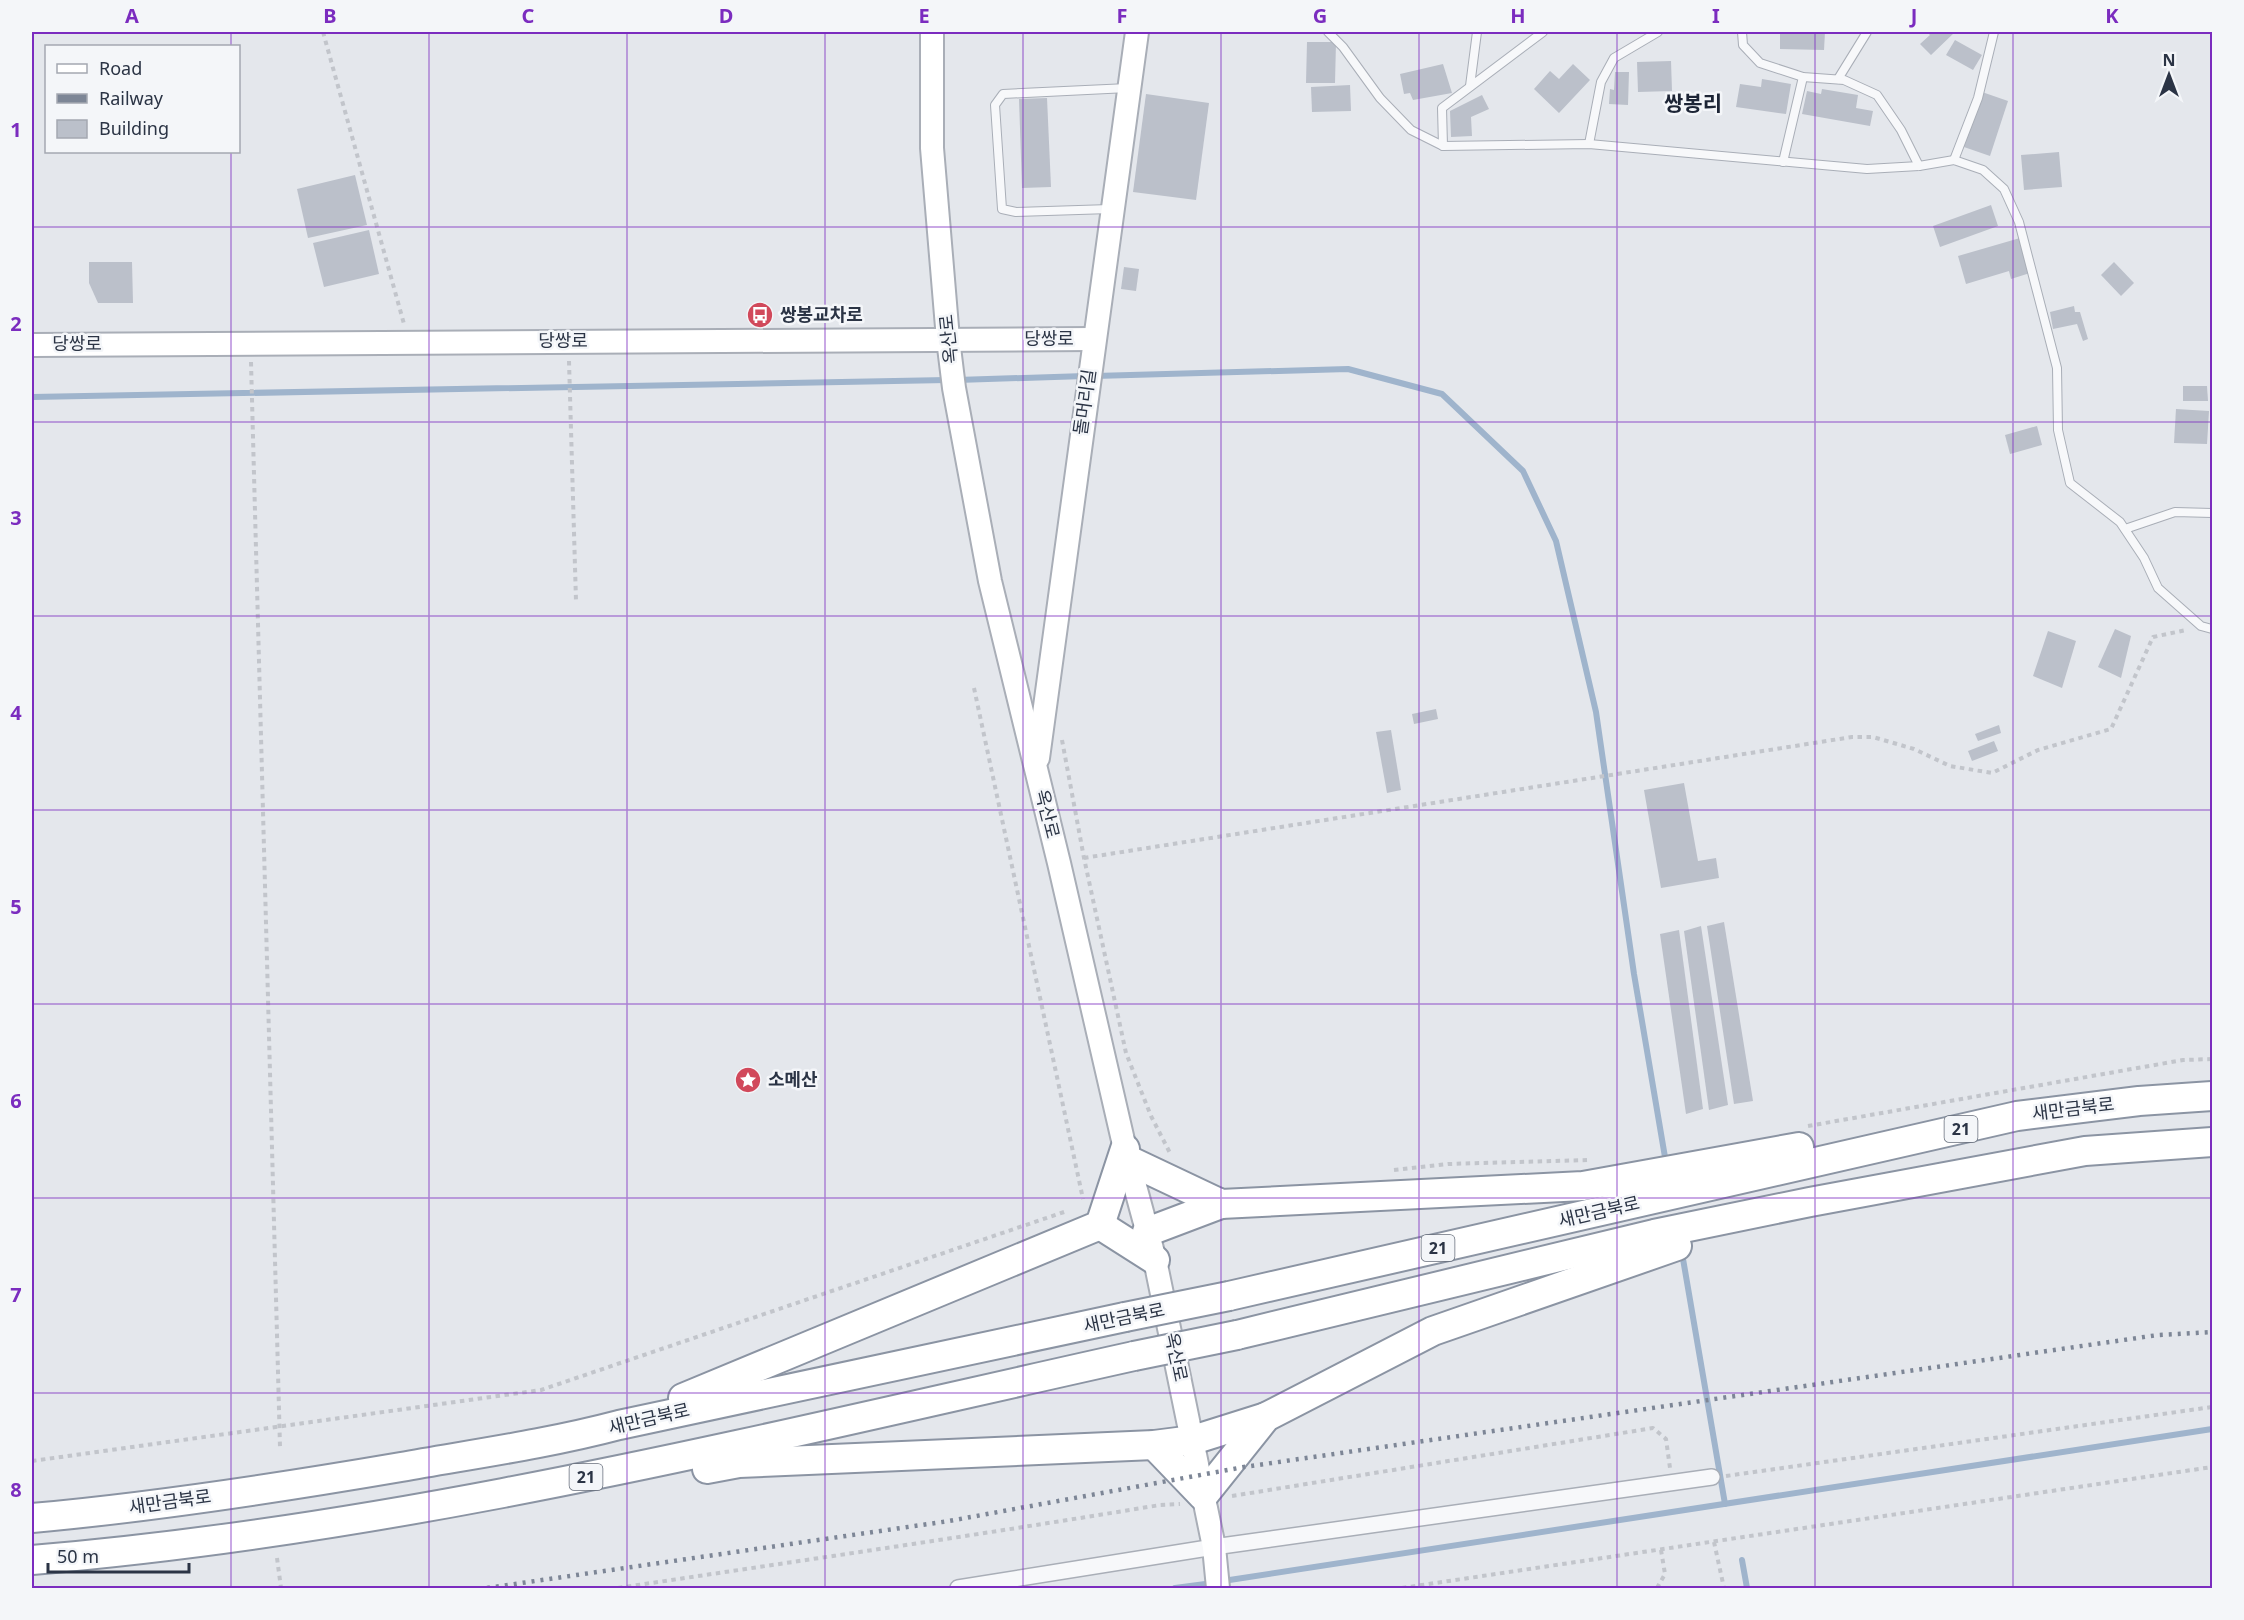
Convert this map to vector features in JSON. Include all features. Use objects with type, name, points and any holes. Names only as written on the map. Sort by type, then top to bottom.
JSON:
[{"type":"highway","name":"새만금북로","points":[[32,1518],[97,1512],[332,1479],[567,1438],[619,1425],[1229,1296],[1643,1188],[1954,1119],[2017,1116],[2139,1101],[2212,1096]]},
{"type":"highway","points":[[428,1506],[487,1513],[739,1463],[1154,1445],[1193,1440],[1266,1417],[1433,1331],[1655,1243],[1810,1202],[2085,1151],[2212,1142]]},
{"type":"highway","points":[[619,1425],[1088,1221],[1126,1154],[1221,1204]]},
{"type":"highway","points":[[1147,1232],[1221,1204],[1583,1186],[1643,1188]]},
{"type":"highway","points":[[1088,1221],[1155,1260]]},
{"type":"highway","name":"새만금북로","points":[[32,1560],[103,1554],[292,1528],[577,1479],[1655,1243]]},
{"type":"highway","points":[[1154,1445],[1204,1499],[1266,1417]]},
{"type":"street","name":"옥산로","points":[[932,32],[932,148],[954,388],[990,581],[1059,863],[1126,1154],[1155,1260],[1215,1553],[1218,1588]]},
{"type":"street","name":"돌머리길","points":[[1036,774],[1137,32]]},
{"type":"street","name":"당쌍로","points":[[32,345],[409,342],[949,348],[1094,339]]},
{"type":"street","points":[[958,1588],[1215,1553],[1720,1476]]},
{"type":"lane","points":[[1328,32],[1342,46],[1380,98],[1411,130],[1443,146],[1589,144],[1867,169],[1919,166],[1954,160],[1983,170],[2004,189],[2019,222],[2057,368],[2058,430],[2070,483],[2120,522],[2144,558],[2158,588],[2202,626],[2212,629]]},
{"type":"lane","points":[[1470,86],[1477,32]]},
{"type":"lane","points":[[1443,146],[1442,108],[1543,32]]},
{"type":"lane","points":[[1589,144],[1601,82],[1614,58],[1658,32]]},
{"type":"lane","points":[[1742,32],[1743,45],[1760,63],[1803,77],[1844,80],[1877,95],[1900,130],[1919,166]]},
{"type":"lane","points":[[1838,80],[1867,32]]},
{"type":"lane","points":[[1954,160],[1978,98],[1994,32]]},
{"type":"lane","points":[[1783,162],[1803,77]]},
{"type":"lane","points":[[1112,208],[1016,212],[1002,209],[995,105],[1003,94],[1129,88]]},
{"type":"lane","points":[[2125,529],[2175,512],[2212,513]]},
{"type":"path","points":[[323,32],[409,342]]},
{"type":"path","points":[[569,380],[576,601]]},
{"type":"path","points":[[252,385],[280,1447]]},
{"type":"path","points":[[1059,863],[1852,737],[1873,736],[1914,749],[1950,766],[1992,773],[2038,750],[2111,729],[2153,637],[2202,626]]},
{"type":"path","points":[[32,1461],[541,1390],[1088,1221],[974,688]]},
{"type":"path","points":[[1060,732],[1084,858],[1126,1053],[1151,1116],[1172,1157]]},
{"type":"path","points":[[1800,1127],[2183,1060],[2212,1059]]},
{"type":"path","points":[[1392,1170],[1448,1164],[1596,1160]]},
{"type":"path","points":[[1720,1476],[2212,1407]]},
{"type":"path","points":[[618,1588],[982,1535],[1653,1428],[1666,1439],[1673,1483]]},
{"type":"path","points":[[1402,1588],[2212,1467]]},
{"type":"path","points":[[1714,1542],[1724,1588]]},
{"type":"path","points":[[1657,1588],[1665,1574],[1661,1550]]},
{"type":"path","points":[[277,1558],[281,1588]]},
{"type":"building","points":[[1780,32],[1825,32],[1824,50],[1780,49]]},
{"type":"building","points":[[1927,32],[1955,32],[1931,55],[1920,44],[1930,35]]},
{"type":"building","points":[[1955,40],[1982,55],[1973,70],[1946,55]]},
{"type":"building","points":[[1307,42],[1336,42],[1335,83],[1306,83]]},
{"type":"building","points":[[1671,61],[1672,91],[1638,92],[1637,62]]},
{"type":"building","points":[[1443,64],[1452,93],[1413,100],[1410,93],[1404,94],[1400,74]]},
{"type":"building","points":[[1573,64],[1590,80],[1559,113],[1534,89],[1550,71],[1559,79]]},
{"type":"building","points":[[1615,72],[1629,72],[1628,105],[1609,104],[1610,89],[1614,90]]},
{"type":"building","points":[[1762,79],[1791,84],[1786,114],[1736,107],[1740,84],[1761,87]]},
{"type":"building","points":[[1350,85],[1351,111],[1312,112],[1311,87]]},
{"type":"building","points":[[1822,89],[1858,95],[1856,108],[1873,111],[1870,126],[1802,114],[1807,91],[1821,94]]},
{"type":"building","points":[[1982,92],[2008,101],[1990,156],[1964,147]]},
{"type":"building","points":[[1146,94],[1209,103],[1196,200],[1133,192]]},
{"type":"building","points":[[1482,95],[1489,109],[1471,117],[1472,136],[1451,137],[1450,111]]},
{"type":"building","points":[[1047,98],[1051,187],[1022,188],[1019,99]]},
{"type":"building","points":[[2059,152],[2062,187],[2024,190],[2021,155]]},
{"type":"building","points":[[355,175],[367,225],[308,238],[297,189]]},
{"type":"building","points":[[1991,205],[1998,226],[1940,247],[1933,226]]},
{"type":"building","points":[[369,230],[379,274],[324,287],[313,243]]},
{"type":"building","points":[[2020,238],[2030,273],[2011,279],[2009,271],[1966,284],[1958,256]]},
{"type":"building","points":[[89,262],[132,262],[133,303],[98,303],[89,283]]},
{"type":"building","points":[[2114,262],[2134,283],[2121,296],[2101,275]]},
{"type":"building","points":[[1124,267],[1139,269],[1136,291],[1121,289]]},
{"type":"building","points":[[2074,306],[2075,312],[2080,312],[2088,339],[2083,341],[2077,324],[2053,329],[2050,312]]},
{"type":"building","points":[[2183,386],[2207,386],[2208,401],[2183,401]]},
{"type":"building","points":[[2176,409],[2209,411],[2207,444],[2174,443]]},
{"type":"building","points":[[2037,426],[2042,445],[2010,454],[2005,435]]},
{"type":"building","points":[[2115,629],[2131,636],[2121,678],[2098,667]]},
{"type":"building","points":[[2048,631],[2076,641],[2062,688],[2033,676]]},
{"type":"building","points":[[1436,709],[1438,719],[1414,724],[1412,714]]},
{"type":"building","points":[[1999,725],[2001,733],[1978,741],[1975,734]]},
{"type":"building","points":[[1391,730],[1401,790],[1387,793],[1376,732]]},
{"type":"building","points":[[1994,741],[1998,751],[1972,761],[1968,751]]},
{"type":"building","points":[[1684,783],[1698,861],[1716,858],[1719,878],[1661,888],[1644,790]]},
{"type":"building","points":[[1724,922],[1753,1101],[1734,1104],[1707,926]]},
{"type":"building","points":[[1701,926],[1728,1105],[1709,1110],[1684,931]]},
{"type":"building","points":[[1679,930],[1703,1109],[1686,1114],[1660,934]]},
{"type":"waterway","points":[[1095,376],[1348,369],[1442,394],[1523,471],[1556,541],[1596,712],[1634,974],[1666,1163]]},
{"type":"waterway","points":[[957,380],[1085,376]]},
{"type":"waterway","points":[[32,397],[947,380]]},
{"type":"waterway","points":[[1682,1253],[1725,1504]]},
{"type":"waterway","points":[[1223,1581],[2212,1429]]},
{"type":"waterway","points":[[1742,1560],[1747,1588]]},
{"type":"waterway","points":[[1175,1588],[1213,1583]]},
{"type":"railway","points":[[487,1588],[949,1521],[1244,1467],[2158,1335],[2212,1332]]},
{"type":"place","name":"쌍봉교차로","points":[[760,315]]},
{"type":"place","name":"소메산","points":[[748,1080]]},
{"type":"district","name":"쌍봉리","points":[[1693,104]]}]
